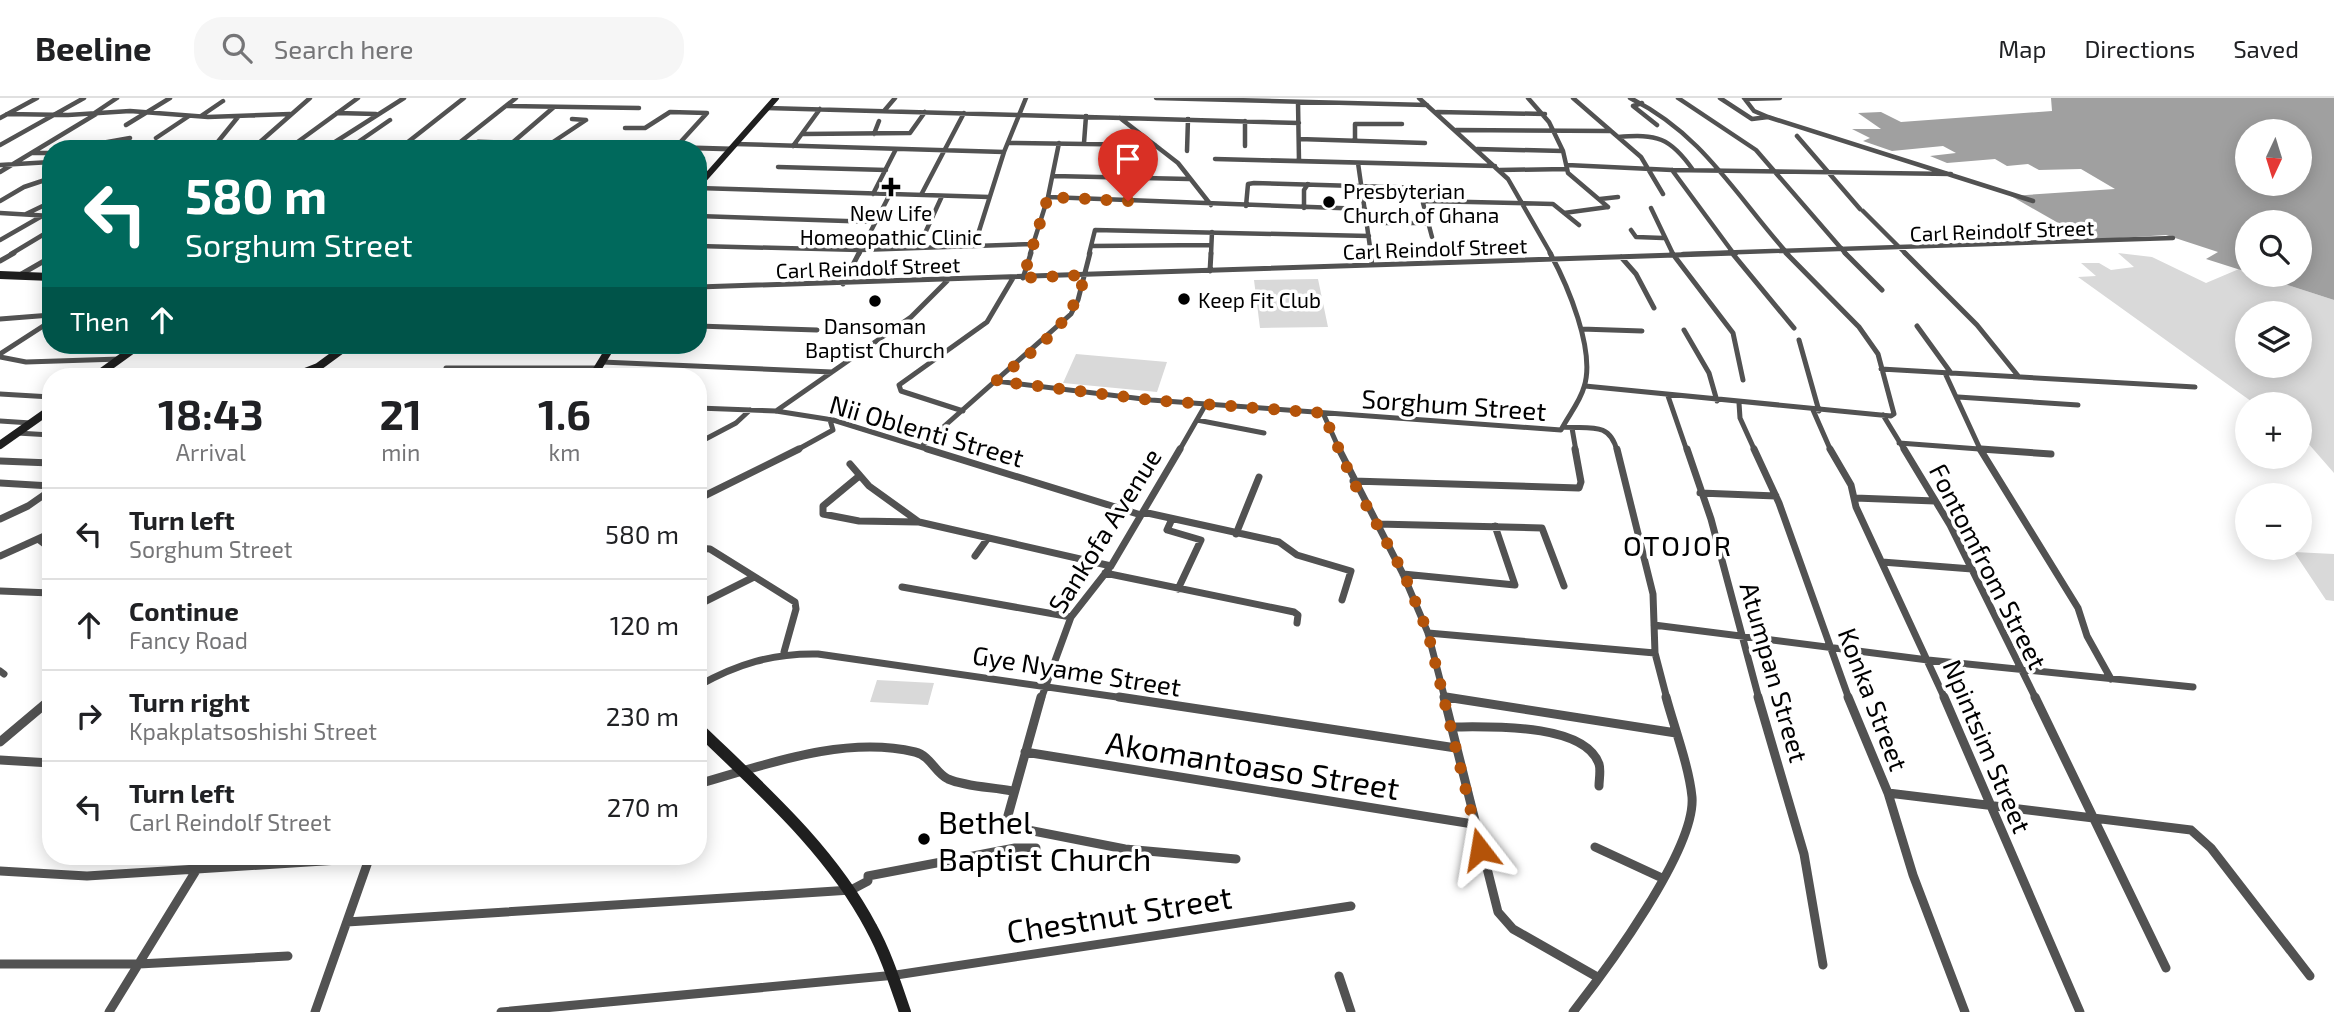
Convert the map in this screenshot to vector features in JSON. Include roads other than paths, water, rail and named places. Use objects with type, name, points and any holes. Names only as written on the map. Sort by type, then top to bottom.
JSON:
[{"type":"main road","points":[[707,176],[770,98]]},
{"type":"main road","points":[[707,167],[730,147],[776,98]]},
{"type":"main road","points":[[0,275],[42,277]]},
{"type":"main road","points":[[107,368],[127,354]]},
{"type":"main road","points":[[315,368],[336,354]]},
{"type":"main road","points":[[599,368],[607,354]]},
{"type":"main road","points":[[0,445],[42,415]]},
{"type":"main road","points":[[707,737],[790,814],[850,890],[896,975],[905,1012]]},
{"type":"street","points":[[0,118],[37,98]]},
{"type":"street","points":[[2,144],[83,98]]},
{"type":"street","points":[[52,140],[117,98]]},
{"type":"street","points":[[126,125],[170,98]]},
{"type":"street","points":[[262,140],[310,98]]},
{"type":"street","points":[[300,140],[358,98]]},
{"type":"street","points":[[338,140],[404,98]]},
{"type":"street","points":[[410,140],[464,98]]},
{"type":"street","points":[[466,140],[516,98]]},
{"type":"street","points":[[884,111],[895,98]]},
{"type":"street","points":[[979,231],[1004,152],[1026,98]]},
{"type":"street","points":[[1156,98],[1428,105]]},
{"type":"street","name":"Sorghum Street","points":[[996,381],[1088,394],[1206,404],[1558,430],[1563,427],[1585,386],[1586,364],[1581,329],[1555,260],[1524,204],[1498,168],[1419,98]]},
{"type":"street","points":[[1528,98],[1545,114],[1563,151],[1570,176],[1608,206],[1564,213]]},
{"type":"street","points":[[1573,98],[1651,170],[1663,194]]},
{"type":"street","points":[[1585,386],[1816,410],[1894,414],[1878,354],[1858,327],[1785,251],[1721,170],[1681,125],[1630,98]]},
{"type":"street","points":[[1678,98],[1756,150],[1841,250],[1882,290]]},
{"type":"street","points":[[1720,98],[1752,119],[1768,117]]},
{"type":"street","points":[[1745,99],[1780,98]]},
{"type":"street","points":[[1745,99],[1754,110],[1768,117],[2033,201]]},
{"type":"street","points":[[1274,110],[1275,101]]},
{"type":"street","points":[[201,116],[222,102]]},
{"type":"street","points":[[1298,102],[1299,161]]},
{"type":"street","points":[[1643,103],[1633,106],[1657,124]]},
{"type":"street","points":[[506,106],[639,108]]},
{"type":"street","points":[[515,140],[555,106]]},
{"type":"street","points":[[767,108],[1298,123]]},
{"type":"street","points":[[793,146],[820,109]]},
{"type":"street","points":[[625,128],[647,128],[667,112],[706,113],[682,140]]},
{"type":"street","points":[[803,134],[913,132],[925,112]]},
{"type":"street","points":[[1436,112],[1545,114]]},
{"type":"street","points":[[6,114],[147,113],[238,117],[290,114]]},
{"type":"street","points":[[337,113],[377,114]]},
{"type":"street","points":[[921,195],[964,113]]},
{"type":"street","points":[[156,138],[189,116]]},
{"type":"street","points":[[1084,143],[1086,116]]},
{"type":"street","points":[[219,140],[238,117]]},
{"type":"street","points":[[1120,118],[1178,163],[1211,205]]},
{"type":"street","points":[[556,140],[586,120],[572,119]]},
{"type":"street","points":[[1187,152],[1188,119]]},
{"type":"street","points":[[361,140],[390,120]]},
{"type":"street","points":[[874,134],[880,121]]},
{"type":"street","points":[[1245,121],[1245,146]]},
{"type":"street","points":[[1354,140],[1355,124],[1402,124]]},
{"type":"street","points":[[1455,130],[1555,133],[1611,131]]},
{"type":"street","points":[[1618,137],[1656,134],[1678,149],[1693,170]]},
{"type":"street","points":[[1797,136],[1898,250],[1977,325],[2019,377]]},
{"type":"street","points":[[119,140],[130,138]]},
{"type":"street","points":[[1299,139],[1425,143]]},
{"type":"street","points":[[1009,142],[1155,145]]},
{"type":"street","points":[[1023,278],[1048,197],[1059,143]]},
{"type":"street","points":[[1119,144],[1119,157],[1124,164]]},
{"type":"street","points":[[0,172],[42,146]]},
{"type":"street","points":[[707,147],[793,146],[1004,152]]},
{"type":"street","points":[[873,194],[897,149]]},
{"type":"street","points":[[1477,149],[1563,151]]},
{"type":"street","points":[[31,153],[42,153]]},
{"type":"street","points":[[1215,159],[1498,168],[1951,174]]},
{"type":"street","points":[[0,165],[42,162]]},
{"type":"street","points":[[1358,163],[1372,265]]},
{"type":"street","points":[[778,167],[886,170]]},
{"type":"street","points":[[1672,170],[1732,252],[1794,328]]},
{"type":"street","points":[[1052,176],[1189,179]]},
{"type":"street","points":[[0,201],[21,186],[42,180]]},
{"type":"street","points":[[1247,206],[1250,183],[1459,189]]},
{"type":"street","points":[[1304,208],[1304,190],[1308,184]]},
{"type":"street","points":[[707,187],[989,197]]},
{"type":"street","points":[[843,284],[890,194]]},
{"type":"street","points":[[926,231],[942,196]]},
{"type":"street","points":[[1048,197],[1365,209]]},
{"type":"street","points":[[1600,199],[1618,197]]},
{"type":"street","points":[[1432,237],[1423,203],[1426,201],[1553,204],[1579,225]]},
{"type":"street","points":[[26,214],[42,206]]},
{"type":"street","points":[[1651,208],[1663,238],[1673,254],[1732,332],[1743,380]]},
{"type":"street","points":[[0,213],[42,216]]},
{"type":"street","points":[[0,240],[42,216]]},
{"type":"street","points":[[707,216],[876,222]]},
{"type":"street","points":[[1368,223],[1427,223]]},
{"type":"street","points":[[923,445],[1071,314],[1097,230],[1369,236]]},
{"type":"street","points":[[1631,230],[1636,237],[1663,238]]},
{"type":"street","points":[[1210,271],[1212,232]]},
{"type":"street","points":[[0,261],[42,235]]},
{"type":"street","name":"Carl Reindolf Street","points":[[707,287],[1732,252],[1898,250],[2173,238]]},
{"type":"street","points":[[707,246],[860,250],[1034,244]]},
{"type":"street","points":[[1091,247],[1211,245]]},
{"type":"street","points":[[1621,257],[1636,274],[1654,308]]},
{"type":"street","points":[[18,276],[42,262]]},
{"type":"street","points":[[963,411],[901,391],[899,385],[987,322],[1013,278]]},
{"type":"street","points":[[776,411],[911,317],[948,280]]},
{"type":"street","points":[[0,319],[42,316]]},
{"type":"street","points":[[707,326],[817,330]]},
{"type":"street","points":[[1917,326],[1948,373],[1979,447],[2078,608],[2087,636],[2110,679]]},
{"type":"street","points":[[0,356],[42,327]]},
{"type":"street","points":[[1581,329],[1642,331]]},
{"type":"street","points":[[1684,330],[1709,373],[1717,401]]},
{"type":"street","name":"Npintsim Street","points":[[1799,340],[1824,439],[1855,498],[1856,507],[1927,660],[2080,1012]]},
{"type":"street","points":[[0,344],[14,345]]},
{"type":"street","points":[[0,356],[26,362],[120,359]]},
{"type":"street","points":[[446,368],[601,365],[700,368]]},
{"type":"street","points":[[707,368],[831,372]]},
{"type":"street","points":[[1881,369],[2195,387]]},
{"type":"street","points":[[0,394],[42,396]]},
{"type":"street","name":"Atumpan Street","points":[[1668,396],[1711,519],[1741,638],[1806,863],[1822,965]]},
{"type":"street","points":[[1958,397],[2078,405]]},
{"type":"street","name":"Konka Street","points":[[1739,403],[1740,418],[1776,496],[1857,722],[1888,793],[1918,889],[1965,1012]]},
{"type":"street","name":"Sankofa Avenue","points":[[1206,404],[1111,566],[1071,617],[1044,687],[1006,819],[1013,827],[1125,849],[1236,859]]},
{"type":"street","name":"Nii Oblenti Street","points":[[707,408],[776,411],[830,419],[923,445],[1142,514],[1279,542],[1295,554],[1351,572],[1342,600]]},
{"type":"street","points":[[707,438],[736,423],[750,410]]},
{"type":"street","points":[[1323,413],[1353,481],[1404,574],[1428,633],[1473,824],[1502,919],[1513,929],[1599,978]]},
{"type":"street","name":"Fontomfrom Street","points":[[1883,415],[1972,569],[2166,968]]},
{"type":"street","points":[[707,495],[825,436],[833,430],[830,419]]},
{"type":"street","points":[[1197,420],[1264,433]]},
{"type":"street","points":[[0,421],[32,422]]},
{"type":"street","points":[[1563,427],[1607,430],[1613,435],[1653,594],[1655,653],[1692,798],[1689,820],[1662,878],[1599,978],[1573,1012]]},
{"type":"street","points":[[1353,481],[1579,488],[1581,482],[1572,428]]},
{"type":"street","points":[[17,433],[42,434]]},
{"type":"street","points":[[1899,443],[2051,454]]},
{"type":"street","points":[[0,461],[42,463]]},
{"type":"street","points":[[850,464],[859,477],[919,522]]},
{"type":"street","points":[[859,477],[823,506],[823,514],[859,522],[919,522],[1111,566]]},
{"type":"street","points":[[1236,534],[1259,477]]},
{"type":"street","points":[[0,483],[42,487]]},
{"type":"street","points":[[1700,493],[1776,496]]},
{"type":"street","points":[[0,519],[28,506],[42,495]]},
{"type":"street","points":[[1855,498],[1935,501]]},
{"type":"street","points":[[1172,519],[1168,531],[1201,539],[1178,589]]},
{"type":"street","points":[[1377,524],[1542,528],[1564,586]]},
{"type":"street","points":[[1404,574],[1515,585],[1495,526]]},
{"type":"street","points":[[0,556],[42,537]]},
{"type":"street","points":[[975,556],[988,538]]},
{"type":"street","points":[[38,539],[42,542]]},
{"type":"street","points":[[707,550],[795,602],[796,609],[784,652]]},
{"type":"street","points":[[1882,562],[1972,569]]},
{"type":"street","points":[[1105,573],[1294,612],[1298,615],[1297,623]]},
{"type":"street","points":[[707,601],[754,577]]},
{"type":"street","points":[[902,587],[1071,617]]},
{"type":"street","points":[[0,591],[42,593]]},
{"type":"street","points":[[1654,625],[1927,660],[2193,687]]},
{"type":"street","points":[[1428,633],[1655,653]]},
{"type":"street","name":"Gye Nyame Street","points":[[707,681],[749,660],[784,652],[839,656],[1456,748]]},
{"type":"street","points":[[1444,697],[1676,733]]},
{"type":"street","points":[[0,742],[42,705]]},
{"type":"street","points":[[1451,727],[1529,727],[1567,737],[1594,759],[1600,772],[1600,786]]},
{"type":"street","points":[[707,781],[811,756],[875,749],[917,752],[926,756],[943,776],[950,779],[1012,791]]},
{"type":"street","name":"Akomantoaso Street","points":[[1025,752],[1473,824]]},
{"type":"street","points":[[0,760],[42,762]]},
{"type":"street","points":[[1888,793],[2184,828],[2197,834],[2310,976]]},
{"type":"street","points":[[1595,847],[1662,878]]},
{"type":"street","points":[[347,922],[850,890],[868,881],[868,876],[1015,848],[1036,848]]},
{"type":"street","points":[[0,871],[87,876],[255,865]]},
{"type":"street","points":[[315,1012],[367,865]]},
{"type":"street","points":[[109,1012],[197,869]]},
{"type":"street","name":"Chestnut Street","points":[[501,1012],[896,975],[1351,906]]},
{"type":"street","points":[[0,964],[139,964],[288,956]]},
{"type":"street","points":[[1339,976],[1351,1012]]},
{"type":"place","name":"New Life Homeopathic Clinic","points":[[891,187]]},
{"type":"place","name":"Presbyterian Church of Ghana","points":[[1329,202]]},
{"type":"place","name":"Keep Fit Club","points":[[1184,299]]},
{"type":"place","name":"Dansoman Baptist Church","points":[[875,301]]},
{"type":"place","name":"Bethel Baptist Church","points":[[924,839]]},
{"type":"district","name":"OTOJOR","points":[[1678,545]]}]
